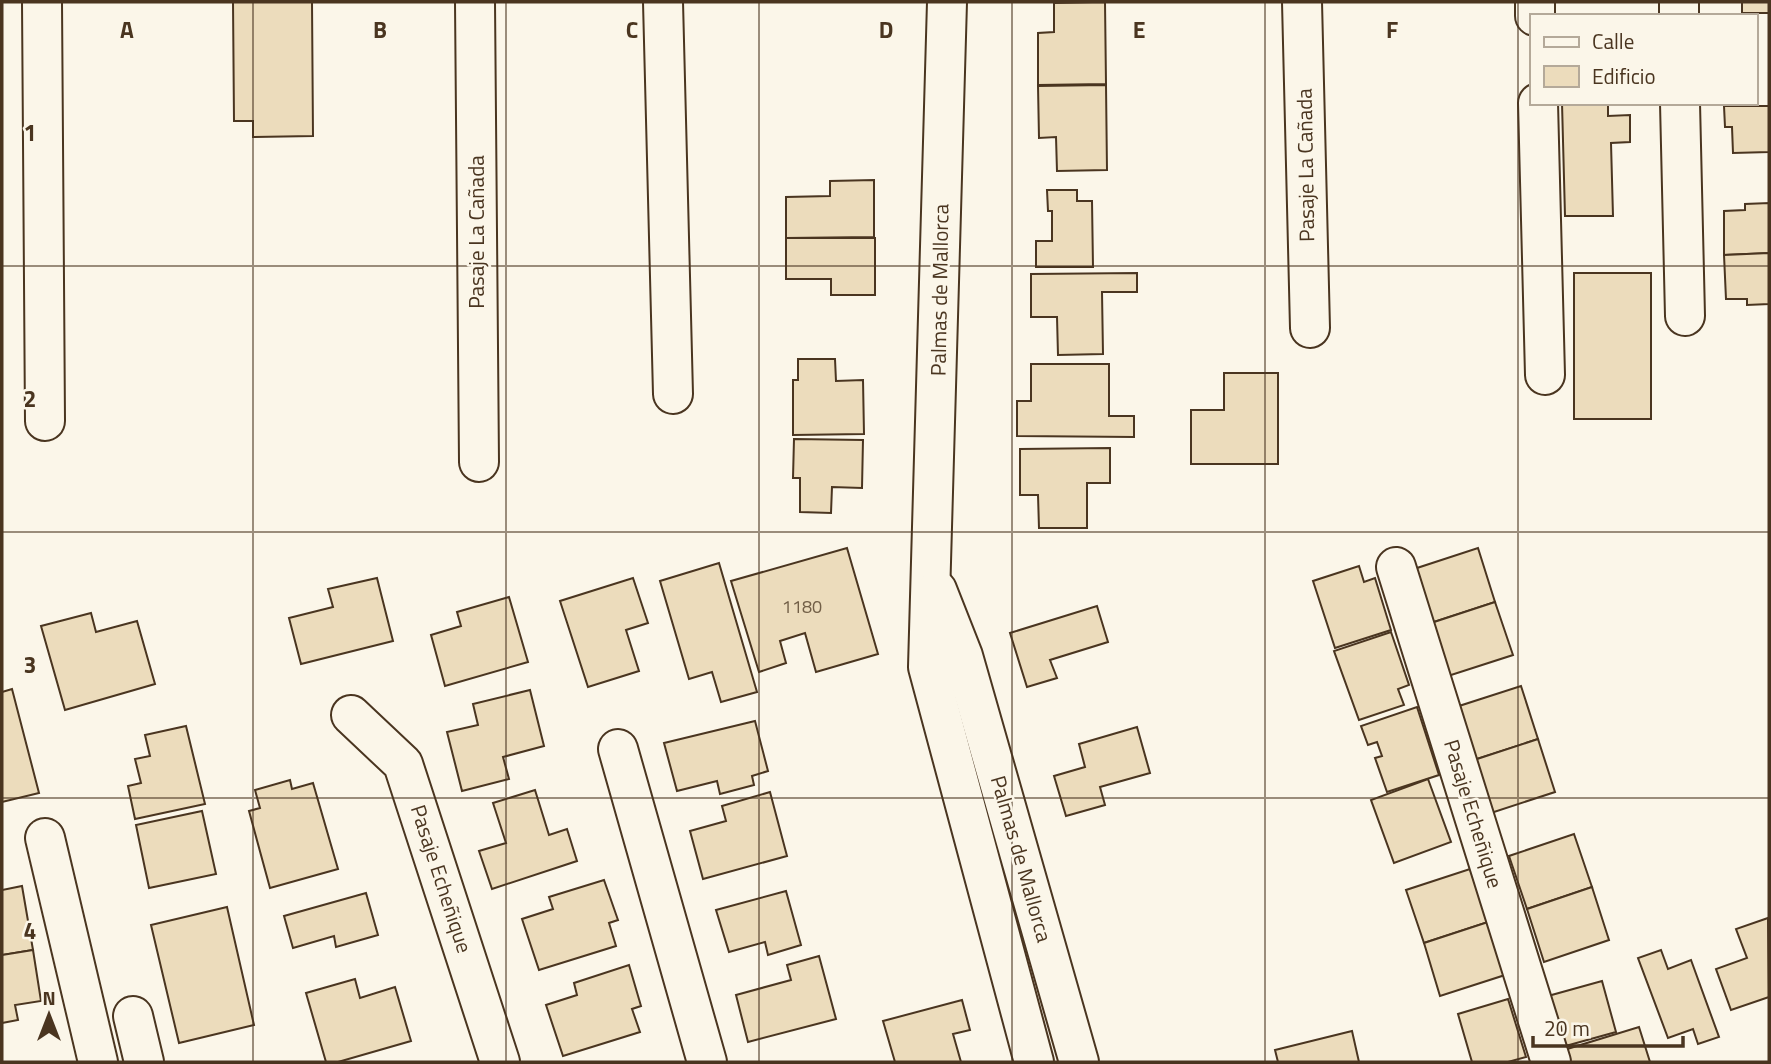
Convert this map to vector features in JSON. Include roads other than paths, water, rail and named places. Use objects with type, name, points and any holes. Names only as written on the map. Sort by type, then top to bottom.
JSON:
[{"type":"street","points":[[42,2],[45,421]]},
{"type":"street","name":"Pasaje La Cañada","points":[[475,2],[479,462]]},
{"type":"street","points":[[663,2],[673,394]]},
{"type":"street","name":"Palmas de Mallorca","points":[[947,2],[928,667],[1034,1062]]},
{"type":"street","name":"Pasaje La Cañada","points":[[1302,2],[1310,328]]},
{"type":"street","points":[[1538,105],[1545,375]]},
{"type":"street","points":[[1681,105],[1685,316]]},
{"type":"street","name":"Pasaje Echeñique","points":[[1396,567],[1551,1062]]},
{"type":"street","name":"Palmas de Mallorca","points":[[932,578],[963,656],[1079,1062]]},
{"type":"street","name":"Pasaje Echeñique","points":[[351,715],[403,764],[500,1062]]},
{"type":"street","points":[[618,749],[706,1062]]},
{"type":"street","points":[[45,838],[98,1062]]},
{"type":"street","points":[[133,1016],[144,1062]]}]
